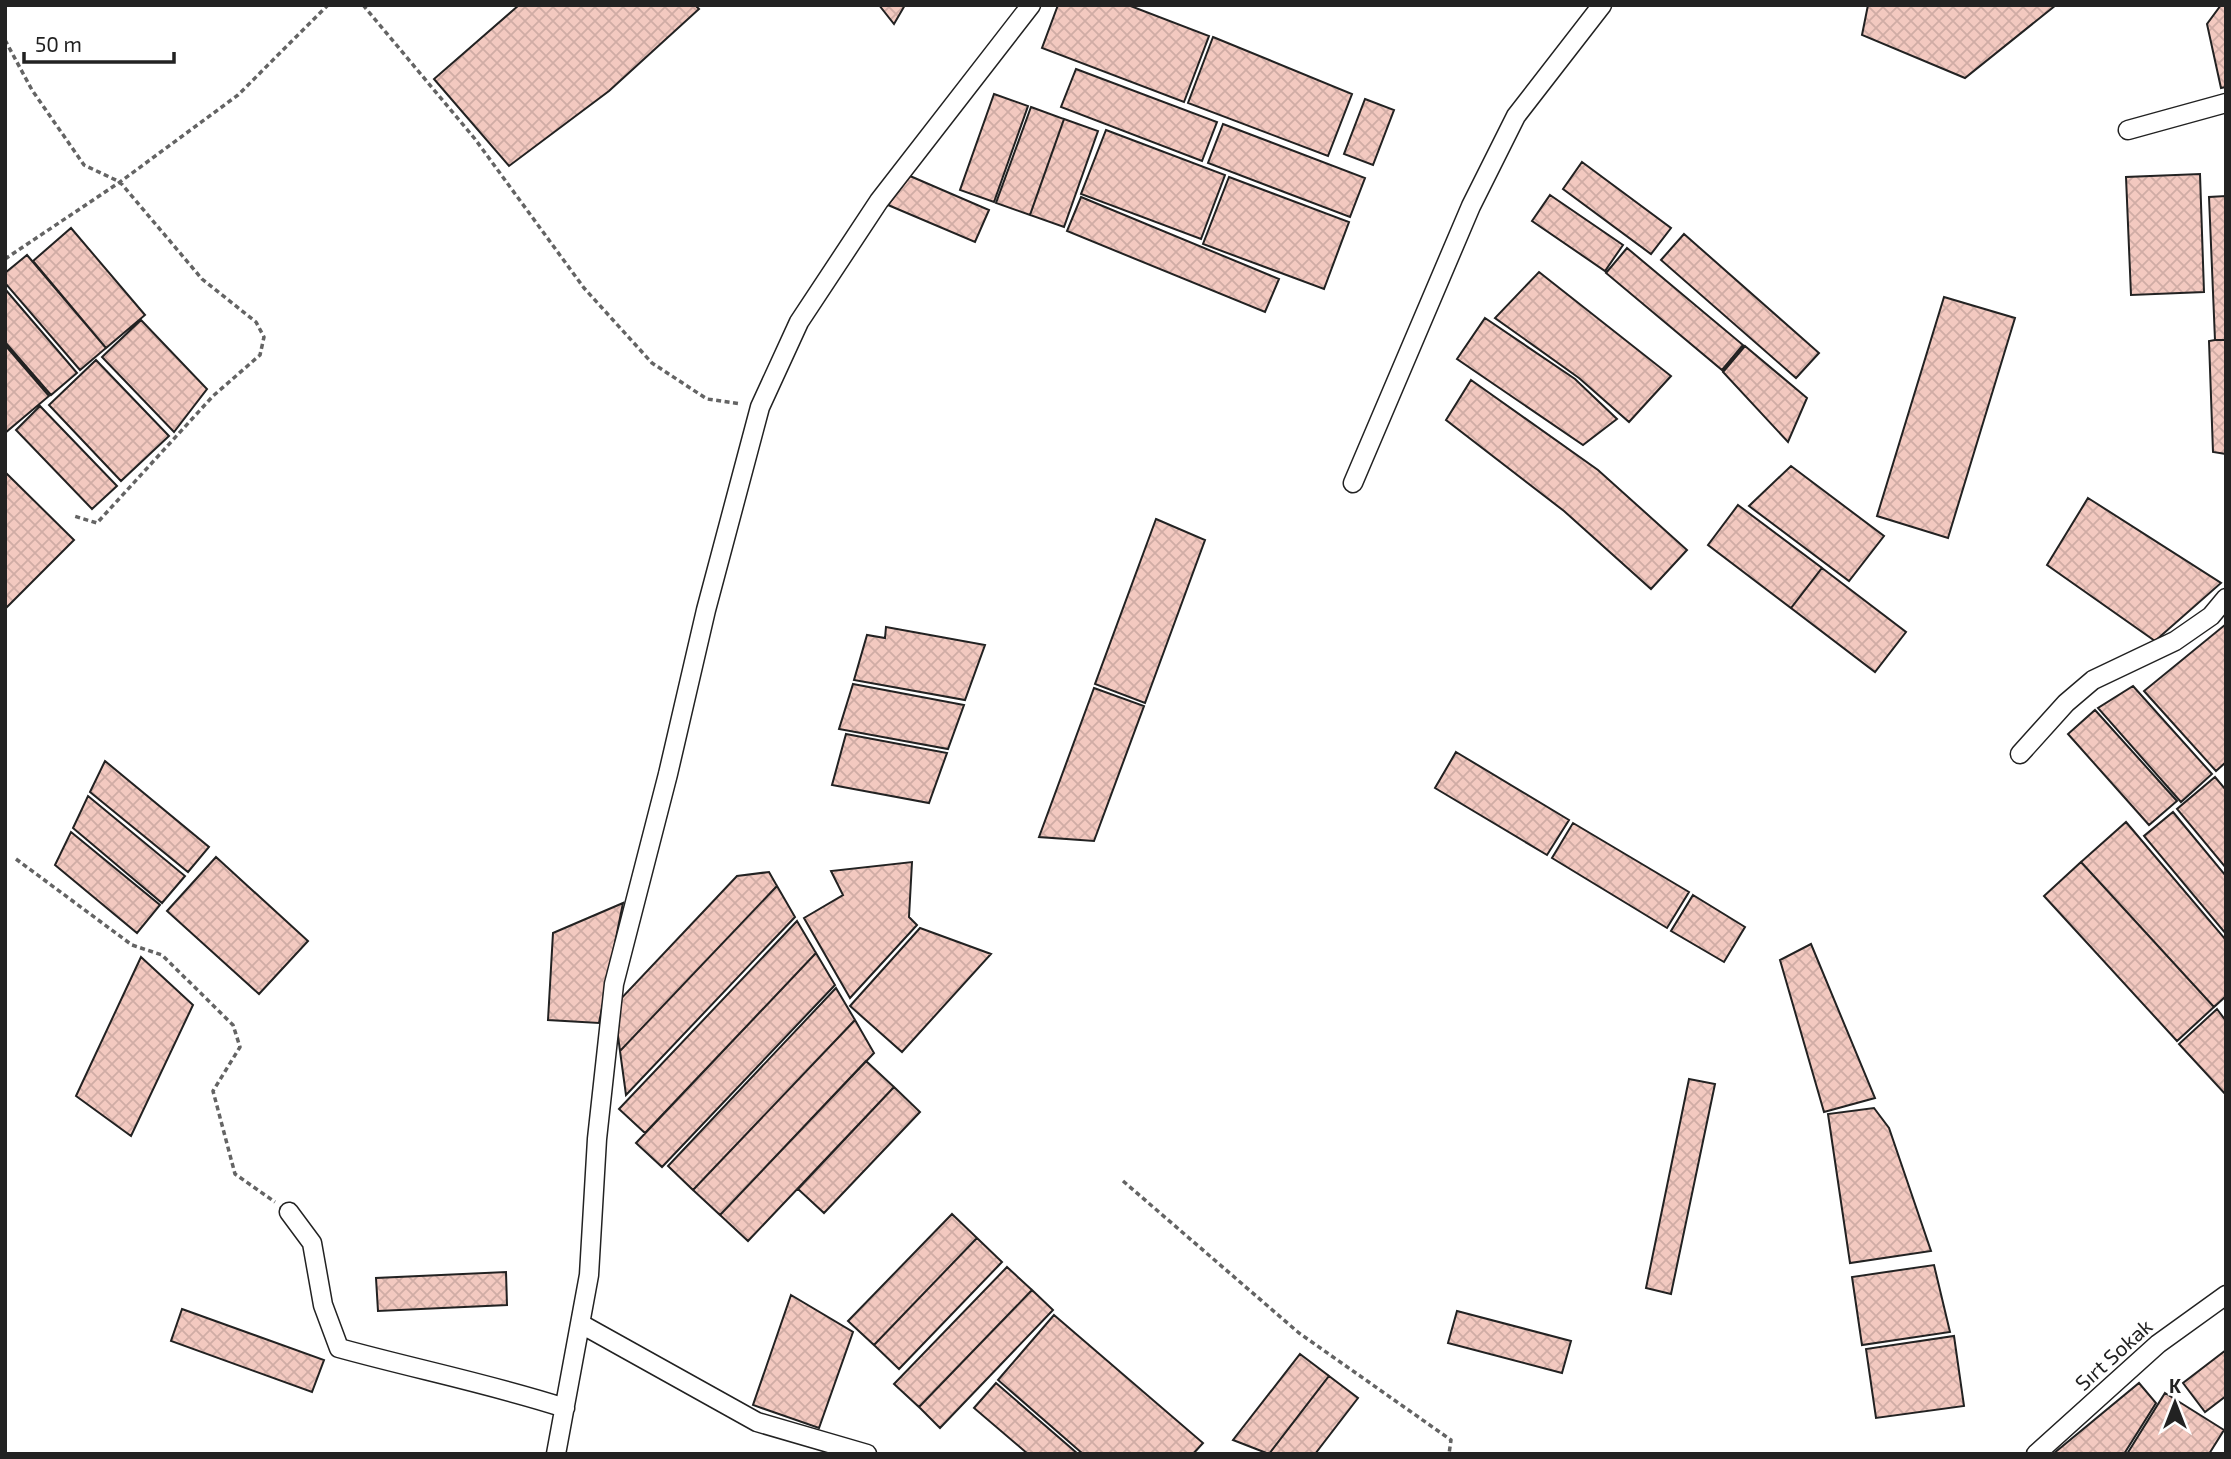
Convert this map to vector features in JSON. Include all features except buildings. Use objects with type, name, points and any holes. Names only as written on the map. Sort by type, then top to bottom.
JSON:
[{"type":"street","points":[[556,1454],[589,1275],[597,1139],[614,984],[668,774],[706,610],[760,407],[800,322],[872,212],[1031,5]]},
{"type":"street","points":[[1353,483],[1471,206],[1516,116],[1602,5]]},
{"type":"street","points":[[2128,130],[2226,103]]},
{"type":"street","points":[[2020,754],[2066,703],[2093,680],[2175,641],[2211,616],[2226,598]]},
{"type":"street","points":[[289,1212],[312,1243],[323,1305],[339,1348],[418,1370],[496,1385],[565,1408]]},
{"type":"street","name":"Sırt Sokak","points":[[2036,1454],[2158,1344],[2226,1295]]},
{"type":"street","points":[[581,1324],[757,1422],[867,1454]]},
{"type":"path","points":[[5,259],[120,182],[238,95],[328,5]]},
{"type":"path","points":[[363,5],[475,139],[584,288],[652,363],[707,399],[760,407]]},
{"type":"path","points":[[5,40],[32,90],[84,165],[120,182],[202,279],[256,322],[264,337],[260,355],[213,396],[97,523],[74,516]]},
{"type":"path","points":[[16,859],[132,944],[162,955],[233,1025],[240,1047],[213,1091],[235,1174],[289,1212]]},
{"type":"path","points":[[1123,1181],[1299,1334],[1451,1440],[1449,1454]]}]
